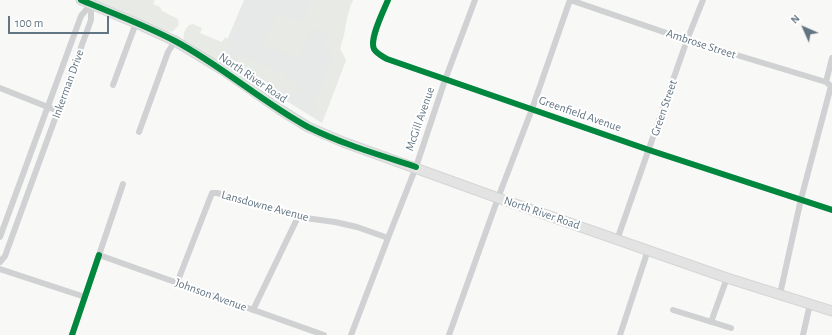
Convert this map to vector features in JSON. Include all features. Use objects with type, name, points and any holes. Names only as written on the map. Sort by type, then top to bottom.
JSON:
[{"type":"main road","name":"North River Road","points":[[81,0],[175,41],[212,63],[308,127],[343,142],[617,240],[832,312]]},
{"type":"street","name":"Greenfield Avenue","points":[[388,0],[373,38],[373,48],[378,54],[387,59],[650,150],[832,210]]},
{"type":"street","name":"McGill Avenue","points":[[351,335],[416,167],[445,80],[475,0]]},
{"type":"street","name":"Ambrose Street","points":[[570,0],[687,40],[826,82],[832,87]]},
{"type":"street","points":[[449,335],[498,198],[532,109],[570,0]]},
{"type":"street","name":"Green Street","points":[[617,240],[702,0]]},
{"type":"street","name":"Inkerman Drive","points":[[0,237],[82,16],[91,4]]},
{"type":"street","name":"Inkerman Drive","points":[[0,262],[5,256],[91,20],[91,4]]},
{"type":"street","points":[[113,85],[136,23]]},
{"type":"street","points":[[138,132],[168,52],[175,41]]},
{"type":"street","points":[[826,82],[832,58]]},
{"type":"street","points":[[780,294],[801,199],[832,87]]},
{"type":"street","points":[[0,88],[58,111]]},
{"type":"street","points":[[72,335],[123,184]]},
{"type":"street","name":"Lansdowne Avenue","points":[[177,283],[212,193],[217,193],[298,217],[335,222],[357,227],[388,238]]},
{"type":"street","points":[[253,310],[298,217]]},
{"type":"street","points":[[620,335],[648,250]]},
{"type":"street","name":"Johnson Avenue","points":[[99,255],[324,335]]},
{"type":"street","points":[[0,269],[85,298]]},
{"type":"street","points":[[711,322],[727,278]]},
{"type":"street","points":[[802,335],[810,304]]},
{"type":"street","points":[[673,310],[731,328]]},
{"type":"shaded area","points":[[90,0],[155,0],[153,4],[160,7],[162,11],[178,19],[179,25],[173,31],[166,32]]},
{"type":"shaded area","points":[[244,0],[353,0],[348,11],[340,49],[346,60],[322,123],[219,59]]},
{"type":"shaded area","points":[[312,0],[353,0],[340,49],[346,60],[322,123],[313,101],[316,98],[335,55],[329,52],[330,49],[324,47],[328,36],[305,24],[311,29],[299,58],[264,44],[277,13],[302,22]]},
{"type":"shaded area","points":[[193,24],[202,28],[200,33],[222,42],[225,37],[231,41],[224,59],[218,62],[185,43],[185,31],[189,25]]},
{"type":"shaded area","points":[[239,55],[283,73],[282,75],[299,83],[295,93],[281,87],[277,97],[235,70]]},
{"type":"cycle path","points":[[81,0],[140,24],[175,41],[209,61],[274,107],[308,127],[348,144],[416,167]]},
{"type":"cycle path","points":[[388,0],[380,17],[373,44],[374,49],[387,59],[649,150],[832,210]]},
{"type":"cycle path","points":[[72,335],[99,255]]}]
